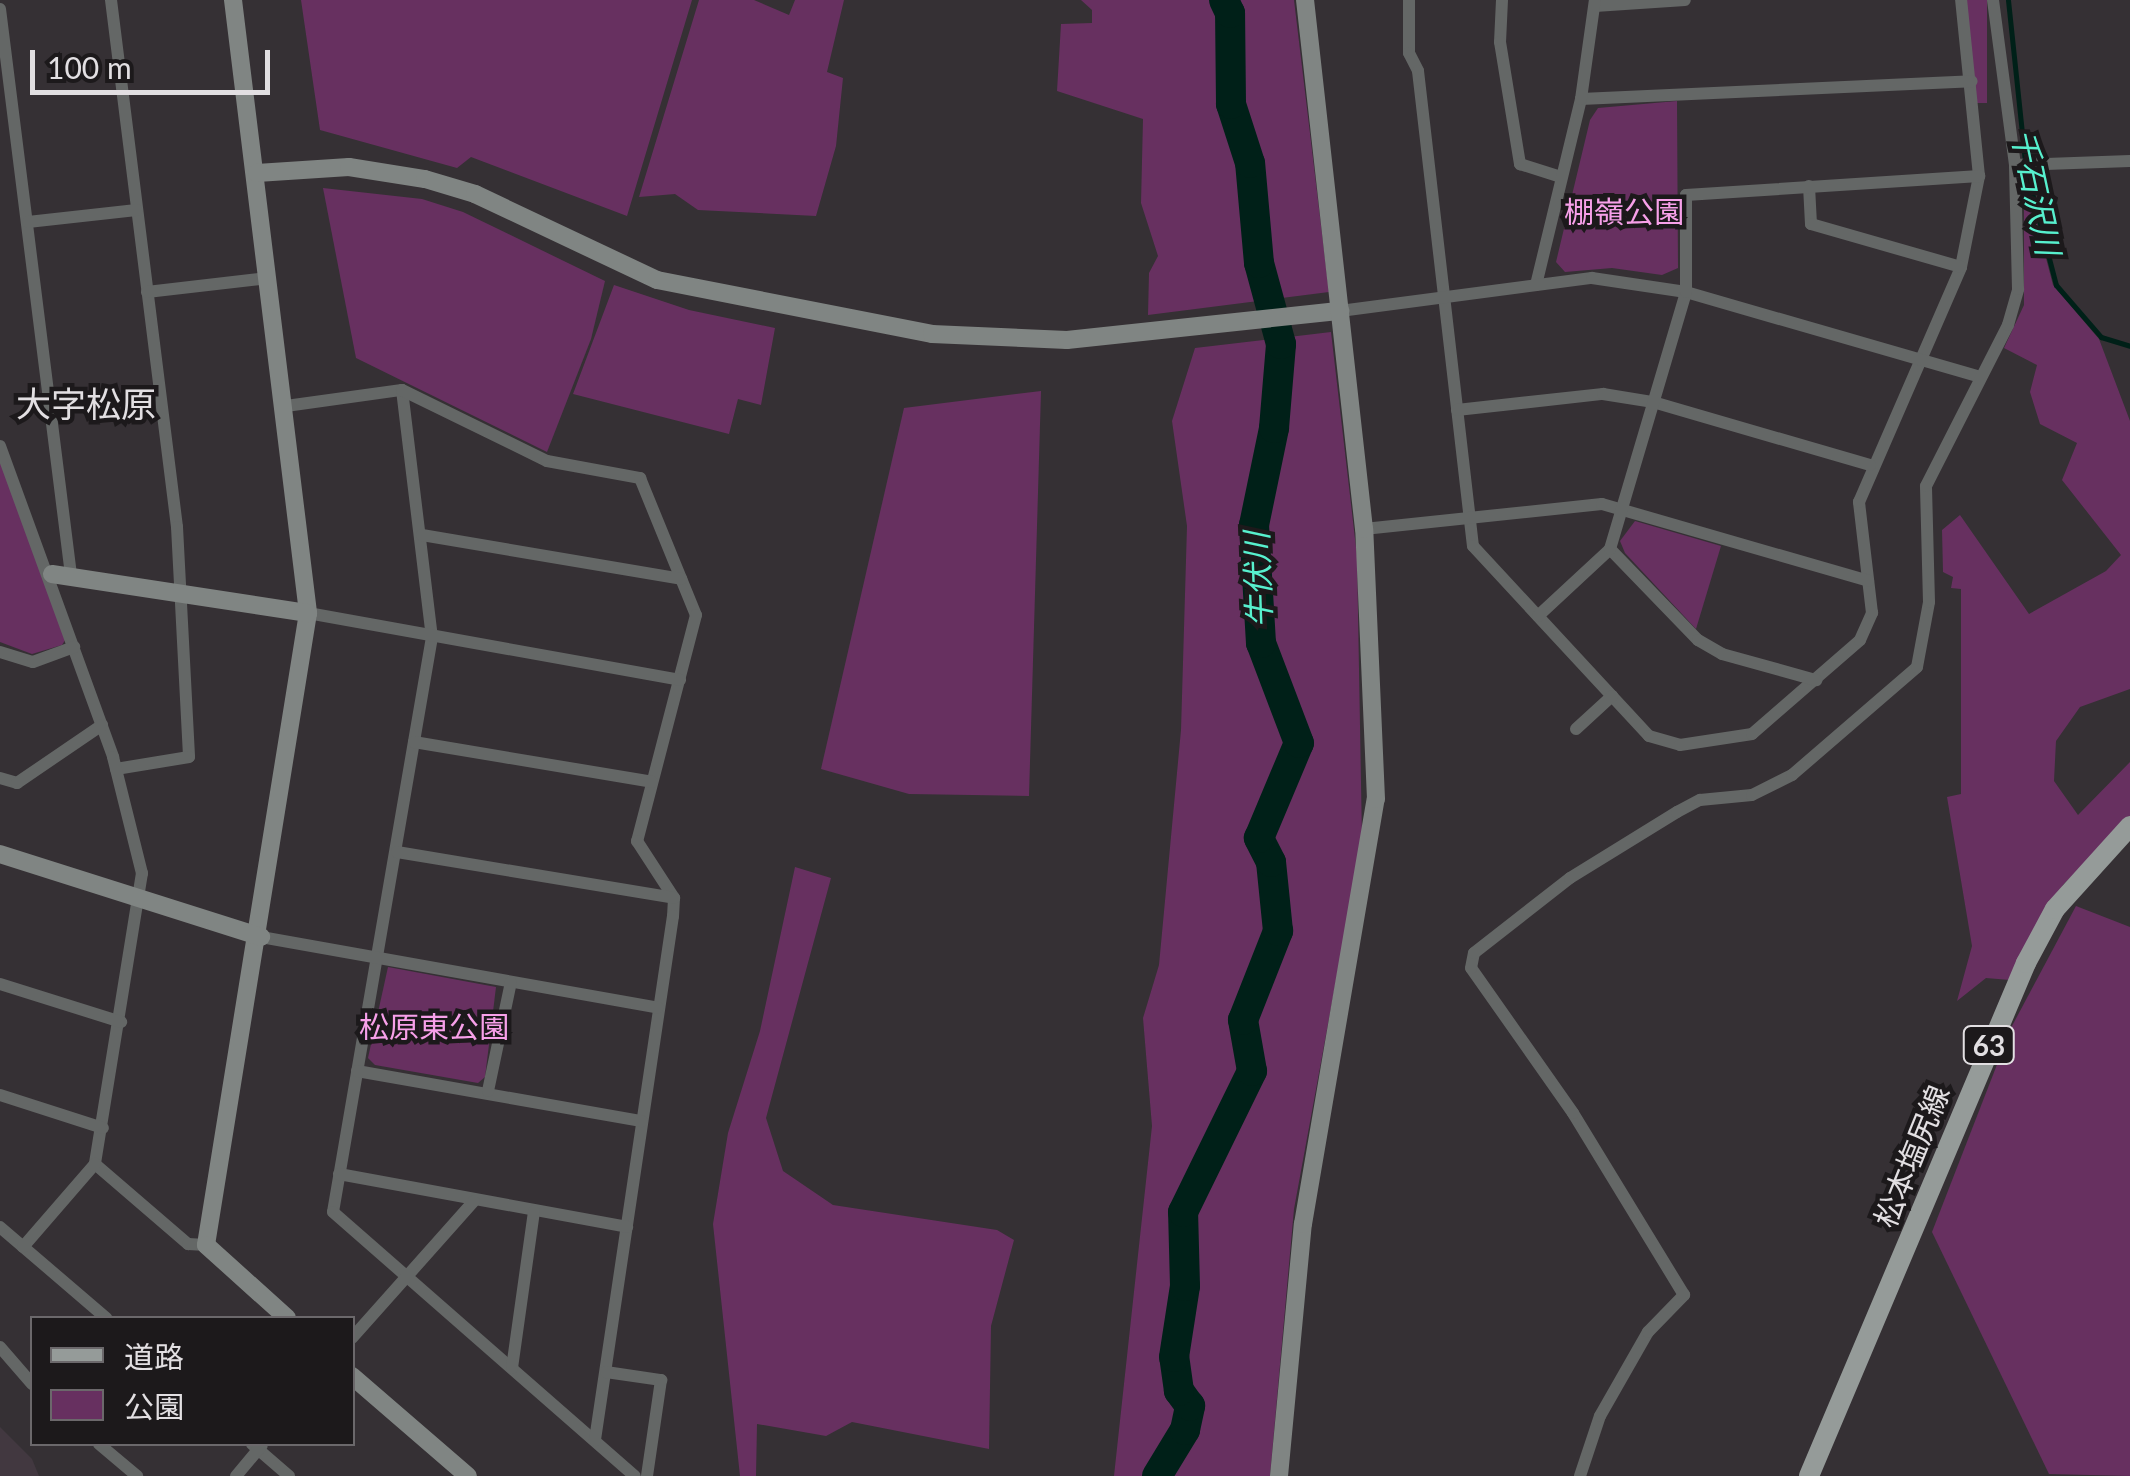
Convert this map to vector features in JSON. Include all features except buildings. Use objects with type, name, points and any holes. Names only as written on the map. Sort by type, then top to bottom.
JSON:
[{"type":"main road","name":"松本塩尻線","points":[[1809,1476],[2026,963],[2055,909],[2130,826]]},
{"type":"street","points":[[112,0],[182,594],[189,756],[116,769]]},
{"type":"street","points":[[206,1245],[260,938],[308,613],[286,406],[232,0]]},
{"type":"street","points":[[1278,1476],[1303,1224],[1376,799],[1364,529],[1336,312],[1305,0]]},
{"type":"street","points":[[1410,0],[1409,53],[1418,71],[1466,522],[1474,546],[1649,736],[1680,746],[1721,744],[1752,734],[1860,640],[1872,612],[1858,502],[1870,464],[1961,267],[1980,176],[1961,0]]},
{"type":"street","points":[[1502,0],[1500,42],[1520,164],[1561,177]]},
{"type":"street","points":[[1536,284],[1580,99],[1595,3],[1685,0]]},
{"type":"street","points":[[1580,1476],[1610,1399],[1648,1332],[1684,1295],[1573,1113],[1471,968],[1474,954],[1570,878],[1677,812],[1700,800],[1752,795],[1792,775],[1917,667],[1929,602],[1926,486],[1977,376],[2008,325],[2018,289],[2015,166],[1993,0]]},
{"type":"street","points":[[0,9],[71,575]]},
{"type":"street","points":[[1580,99],[1972,81]]},
{"type":"street","points":[[2015,166],[2130,161]]},
{"type":"street","points":[[257,173],[349,166],[425,178],[475,194],[657,280],[907,330],[1037,341],[1192,330],[1592,278],[1686,292],[1977,376]]},
{"type":"street","points":[[1538,616],[1610,548],[1686,292],[1686,196],[1980,176]]},
{"type":"street","points":[[1809,186],[1810,224],[1961,267]]},
{"type":"street","points":[[28,222],[136,210]]},
{"type":"street","points":[[147,292],[268,278]]},
{"type":"street","points":[[286,406],[402,390],[547,461],[640,478],[696,614],[637,841],[674,898],[596,1440]]},
{"type":"street","points":[[402,390],[432,637],[333,1212],[635,1476]]},
{"type":"street","points":[[1457,410],[1603,394],[1653,402],[1870,464]]},
{"type":"street","points":[[0,446],[52,574],[116,769],[142,874],[141,900],[95,1164],[23,1247]]},
{"type":"street","points":[[1364,529],[1466,522],[1602,504],[1868,581]]},
{"type":"street","points":[[422,536],[680,579]]},
{"type":"street","points":[[1610,548],[1698,640],[1722,654],[1816,680]]},
{"type":"street","points":[[52,574],[308,613],[680,680]]},
{"type":"street","points":[[0,652],[33,662],[74,648]]},
{"type":"street","points":[[1576,729],[1612,696]]},
{"type":"street","points":[[0,778],[17,783],[102,725]]},
{"type":"street","points":[[414,742],[652,782]]},
{"type":"street","points":[[397,852],[674,898]]},
{"type":"street","points":[[0,854],[260,938],[658,1008]]},
{"type":"street","points":[[488,1091],[511,982]]},
{"type":"street","points":[[0,984],[121,1022]]},
{"type":"street","points":[[357,1071],[642,1121]]},
{"type":"street","points":[[0,1096],[103,1128]]},
{"type":"street","points":[[95,1164],[188,1244],[206,1245],[284,1316]]},
{"type":"street","points":[[338,1174],[626,1227]]},
{"type":"street","points":[[355,1335],[474,1201]]},
{"type":"street","points":[[512,1368],[534,1212]]},
{"type":"street","points":[[0,1227],[104,1316]]},
{"type":"street","points":[[0,1347],[30,1382]]},
{"type":"street","points":[[606,1372],[661,1380],[647,1476]]},
{"type":"street","points":[[355,1379],[468,1476]]},
{"type":"street","points":[[101,1446],[137,1476]]},
{"type":"street","points":[[236,1476],[258,1446],[289,1476]]},
{"type":"shaded area","points":[[0,1427],[32,1459],[39,1476],[0,1476]]},
{"type":"green space","points":[[301,0],[692,0],[627,216],[471,157],[457,168],[320,130]]},
{"type":"green space","points":[[699,0],[754,0],[789,15],[795,0],[844,0],[827,72],[843,78],[836,146],[816,216],[698,210],[675,194],[639,197]]},
{"type":"green space","points":[[1081,0],[1294,0],[1329,292],[1148,315],[1149,273],[1158,256],[1141,203],[1143,119],[1057,91],[1061,24],[1092,23],[1092,10]]},
{"type":"green space","points":[[1967,0],[1987,0],[1987,103],[1967,103]]},
{"type":"green space","name":"棚嶺公園","points":[[1677,101],[1678,268],[1662,275],[1612,268],[1565,272],[1556,262],[1590,120],[1598,108]]},
{"type":"green space","points":[[2024,174],[2053,285],[2099,339],[2130,421],[2130,689],[2080,707],[2056,741],[2054,781],[2078,815],[2130,762],[2130,816],[2063,885],[2010,980],[1986,978],[1957,1001],[1972,946],[1947,797],[1961,794],[1961,589],[1951,588],[1953,577],[1943,572],[1942,530],[1960,515],[2029,614],[2106,571],[2121,555],[2062,480],[2077,443],[2040,424],[2030,392],[2037,365],[2004,348],[2024,305]]},
{"type":"green space","points":[[323,188],[422,199],[463,212],[605,281],[591,339],[547,452],[356,358]]},
{"type":"green space","points":[[614,285],[689,310],[775,328],[761,405],[738,399],[729,434],[573,394]]},
{"type":"green space","points":[[1331,332],[1357,556],[1362,839],[1294,1209],[1270,1476],[1114,1476],[1152,1126],[1143,1018],[1159,965],[1181,730],[1187,526],[1172,421],[1195,348]]},
{"type":"green space","points":[[1041,391],[1029,796],[909,794],[821,769],[904,408]]},
{"type":"green space","points":[[0,455],[67,637],[62,645],[32,654],[0,642]]},
{"type":"green space","points":[[1635,521],[1721,546],[1696,629],[1625,553],[1620,541]]},
{"type":"green space","points":[[795,867],[831,878],[766,1118],[783,1171],[833,1205],[997,1230],[1014,1240],[991,1326],[989,1449],[852,1422],[826,1436],[757,1424],[756,1476],[740,1476],[713,1224],[728,1133],[760,1031]]},
{"type":"green space","points":[[2076,906],[2130,927],[2130,1476],[2049,1474],[1932,1232],[2012,1026]]},
{"type":"green space","name":"松原東公園","points":[[388,967],[496,987],[485,1077],[478,1083],[375,1065],[368,1058]]},
{"type":"waterway","name":"牛伏川","points":[[1157,1476],[1185,1430],[1190,1406],[1179,1391],[1174,1357],[1185,1286],[1183,1212],[1252,1071],[1243,1020],[1278,931],[1271,862],[1259,838],[1299,743],[1261,643],[1254,525],[1274,428],[1281,344],[1259,263],[1250,163],[1231,104],[1230,13],[1224,0]]},
{"type":"waterway","name":"千石沢川","points":[[2008,0],[2026,170],[2056,285],[2101,337],[2130,346]]},
{"type":"district","name":"大字松原","points":[[86,403]]}]
